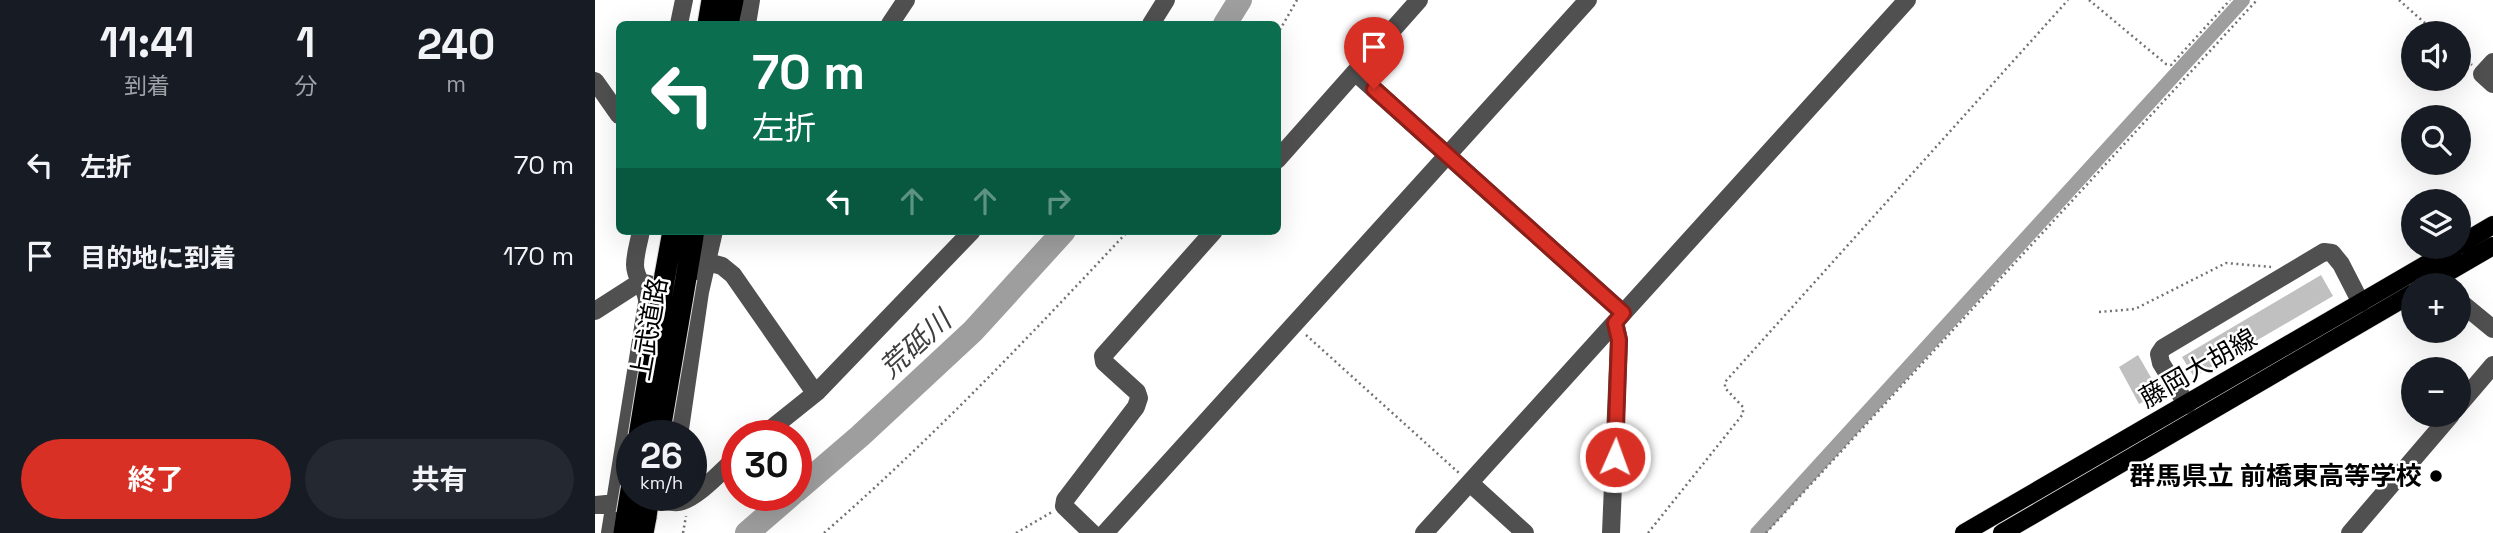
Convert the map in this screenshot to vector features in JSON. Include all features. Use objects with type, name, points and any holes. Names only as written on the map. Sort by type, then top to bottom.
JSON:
[{"type":"highway","points":[[708,21],[712,0]]},
{"type":"highway","points":[[730,21],[733,0]]},
{"type":"highway","name":"上武道路","points":[[644,420],[684,282],[674,235]]},
{"type":"highway","name":"上武道路","points":[[662,420],[693,235]]},
{"type":"main road","name":"藤岡大胡線","points":[[2471,238],[2493,225]]},
{"type":"main road","points":[[2451,273],[2493,246]]},
{"type":"main road","name":"藤岡大胡線","points":[[1998,528],[2187,405],[2435,259]]},
{"type":"main road","name":"藤岡大胡線","points":[[1964,533],[1998,528],[2401,300]]},
{"type":"street","points":[[680,21],[684,0]]},
{"type":"street","points":[[748,21],[751,0]]},
{"type":"street","points":[[892,21],[906,0]]},
{"type":"street","points":[[1153,21],[1166,0]]},
{"type":"street","points":[[1281,156],[1419,0]]},
{"type":"street","points":[[1105,533],[1588,0]]},
{"type":"street","points":[[1424,533],[1907,0]]},
{"type":"street","points":[[2493,62],[2482,74],[2493,84]]},
{"type":"street","points":[[1356,73],[1448,155],[1619,318],[1611,533]]},
{"type":"street","points":[[595,81],[616,111]]},
{"type":"street","points":[[631,520],[648,294],[635,267],[640,235]]},
{"type":"street","points":[[595,312],[640,282],[684,282],[708,262],[713,235]]},
{"type":"street","points":[[782,420],[817,392],[968,235]]},
{"type":"street","points":[[1092,533],[1064,506],[1065,500],[1136,407],[1139,398],[1137,392],[1104,362],[1103,356],[1210,235]]},
{"type":"street","points":[[2187,405],[2161,363],[2159,354],[2163,348],[2324,252],[2332,253],[2341,264],[2361,303]]},
{"type":"street","points":[[708,262],[722,266],[733,275],[817,392]]},
{"type":"street","points":[[680,420],[684,282]]},
{"type":"street","points":[[2471,311],[2493,329]]},
{"type":"street","points":[[2471,391],[2493,365]]},
{"type":"street","points":[[2350,533],[2441,427]]},
{"type":"street","points":[[707,484],[721,471]]},
{"type":"street","points":[[1469,483],[1525,533]]},
{"type":"street","points":[[595,505],[631,520]]},
{"type":"street","points":[[610,533],[631,520]]},
{"type":"path","points":[[1281,28],[1297,0]]},
{"type":"path","points":[[1648,533],[1743,414],[1743,407],[1725,388],[1725,382],[2068,0]]},
{"type":"path","points":[[2089,0],[2166,64],[2171,65],[2230,0]]},
{"type":"path","points":[[1766,533],[2257,0]]},
{"type":"path","points":[[2399,0],[2423,21]]},
{"type":"path","points":[[824,533],[983,383],[1125,235]]},
{"type":"path","points":[[2099,312],[2135,309],[2226,263],[2295,269]]},
{"type":"path","points":[[1294,324],[1469,483]]},
{"type":"path","points":[[1016,533],[1064,506]]},
{"type":"path","points":[[683,533],[687,513]]},
{"type":"building","points":[[2321,275],[2333,296],[2194,377],[2182,357]]},
{"type":"building","points":[[2138,355],[2160,393],[2139,404],[2119,367]]},
{"type":"waterway","name":"荒砥川","points":[[1227,21],[1240,0]]},
{"type":"waterway","points":[[1757,533],[2243,0]]},
{"type":"waterway","name":"荒砥川","points":[[812,477],[973,331],[1060,235]]},
{"type":"waterway","name":"荒砥川","points":[[747,533],[772,511]]},
{"type":"place","name":"群馬県立 前橋東高等学校","points":[[2436,476]]},
{"type":"route","points":[[1374,89],[1623,313],[1615,323],[1619,340],[1615,457]]}]
